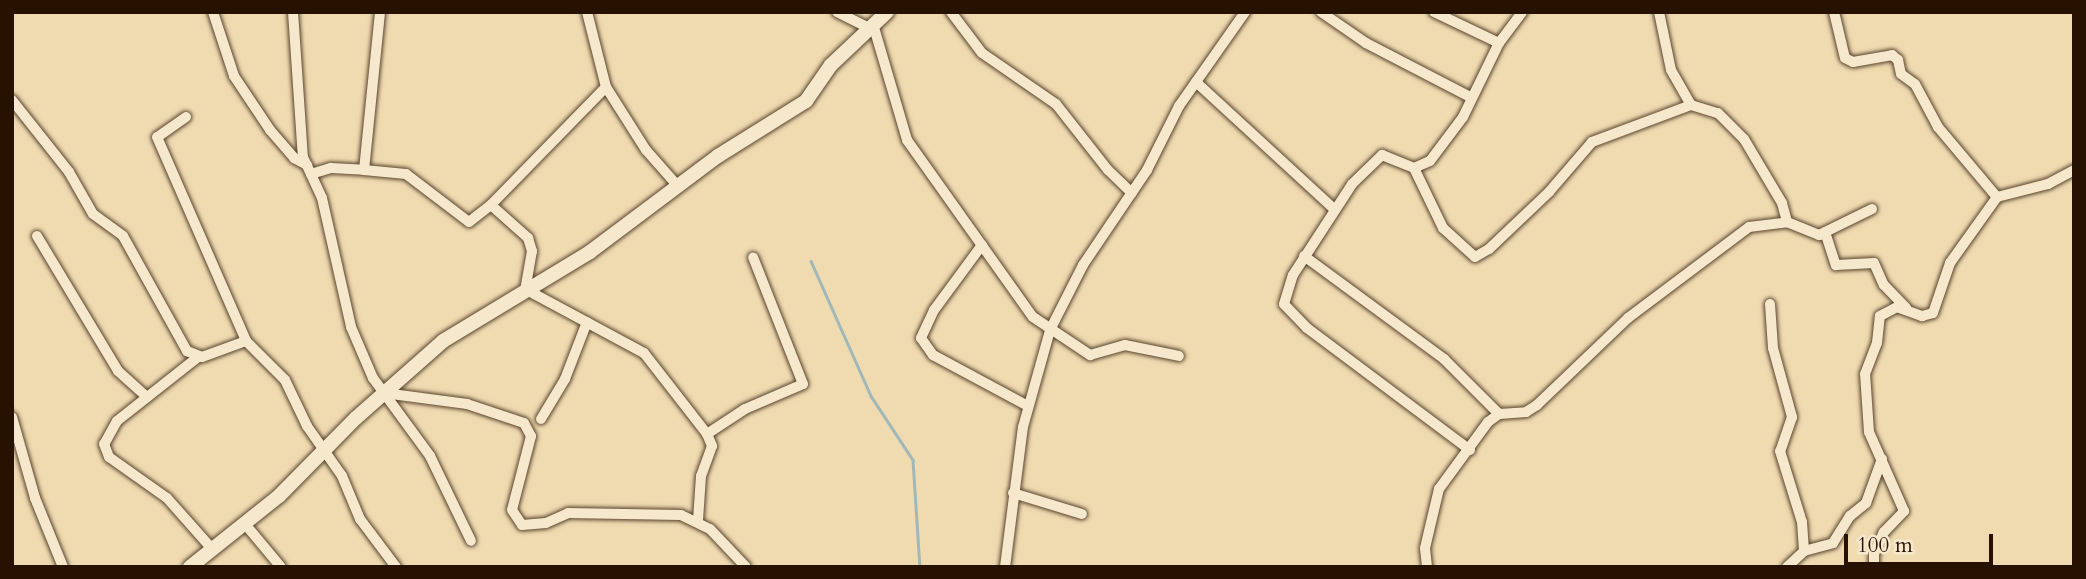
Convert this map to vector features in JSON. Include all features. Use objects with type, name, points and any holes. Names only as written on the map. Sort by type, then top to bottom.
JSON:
[{"type":"street","points":[[213,12],[234,76],[270,130],[294,158],[309,169],[331,168],[406,174],[469,222],[491,205],[606,87]]},
{"type":"street","points":[[293,12],[309,169],[324,207],[351,327],[383,393],[430,456],[471,541]]},
{"type":"street","points":[[363,170],[380,12]]},
{"type":"street","points":[[587,12],[606,87],[646,150],[677,185]]},
{"type":"street","points":[[837,12],[870,26],[880,41],[907,140],[1022,304],[1050,330],[1090,355],[1125,345],[1179,356]]},
{"type":"street","points":[[190,567],[245,524],[383,393],[443,341],[590,252],[677,185],[806,101],[831,65],[887,12]]},
{"type":"street","points":[[951,12],[982,53],[1056,104],[1108,170],[1132,193]]},
{"type":"street","points":[[1005,567],[1013,493],[1028,406],[1050,330],[1083,265],[1132,193],[1196,82],[1245,12]]},
{"type":"street","points":[[1321,12],[1366,43],[1472,98]]},
{"type":"street","points":[[1434,12],[1499,43]]},
{"type":"street","points":[[1414,168],[1430,161],[1464,117],[1499,43],[1522,12]]},
{"type":"street","points":[[1659,12],[1671,70],[1692,105]]},
{"type":"street","points":[[1834,12],[1845,58],[1853,62],[1892,55],[1898,60],[1901,74],[1914,84],[1938,127],[1997,197]]},
{"type":"street","points":[[1196,82],[1335,209]]},
{"type":"street","points":[[12,100],[69,172],[90,209],[123,236],[155,286],[178,337],[198,358]]},
{"type":"street","points":[[1470,450],[1289,313],[1284,304],[1287,286],[1304,256],[1335,209],[1375,159],[1390,157],[1414,168],[1443,228],[1475,257],[1489,249],[1549,192],[1592,142],[1692,105],[1718,113],[1744,139],[1782,203],[1787,222]]},
{"type":"street","points":[[186,117],[157,136],[246,341],[285,380],[324,451],[342,476],[360,519],[396,567]]},
{"type":"street","points":[[1825,232],[1836,265],[1874,263],[1884,285],[1906,308],[1922,316],[1933,313],[1950,263],[1997,197],[2048,184],[2074,170]]},
{"type":"street","points":[[491,205],[528,238],[532,251],[525,289]]},
{"type":"street","points":[[1427,567],[1425,548],[1439,489],[1488,422],[1499,414],[1526,412],[1537,405],[1628,318],[1749,227],[1787,222],[1811,235],[1825,232],[1872,209]]},
{"type":"street","points":[[37,236],[118,371],[146,397]]},
{"type":"street","points":[[982,244],[934,310],[921,338],[933,355],[1028,406]]},
{"type":"street","points":[[1304,256],[1444,359],[1499,414]]},
{"type":"street","points":[[707,434],[745,409],[803,384],[753,257]]},
{"type":"street","points":[[525,289],[644,353],[707,434],[712,446],[701,475],[698,520]]},
{"type":"street","points":[[1770,304],[1773,348],[1792,417],[1780,451],[1802,522],[1804,551]]},
{"type":"street","points":[[1874,567],[1874,554],[1884,532],[1904,511],[1869,432],[1865,374],[1877,344],[1880,316],[1891,308],[1906,308]]},
{"type":"street","points":[[541,419],[565,379],[587,322]]},
{"type":"street","points":[[213,550],[167,498],[106,451],[108,431],[146,397],[198,358],[246,341]]},
{"type":"street","points":[[383,393],[467,404],[524,423],[531,436],[512,510],[522,526],[546,523],[568,513],[681,515],[698,520],[746,567]]},
{"type":"street","points":[[12,417],[35,498],[63,567]]},
{"type":"street","points":[[1787,567],[1804,551],[1833,542],[1850,516],[1862,508],[1882,459]]},
{"type":"street","points":[[1013,493],[1082,514]]},
{"type":"street","points":[[245,524],[281,567]]},
{"type":"waterway","points":[[811,261],[871,396],[913,460],[920,567]]}]
